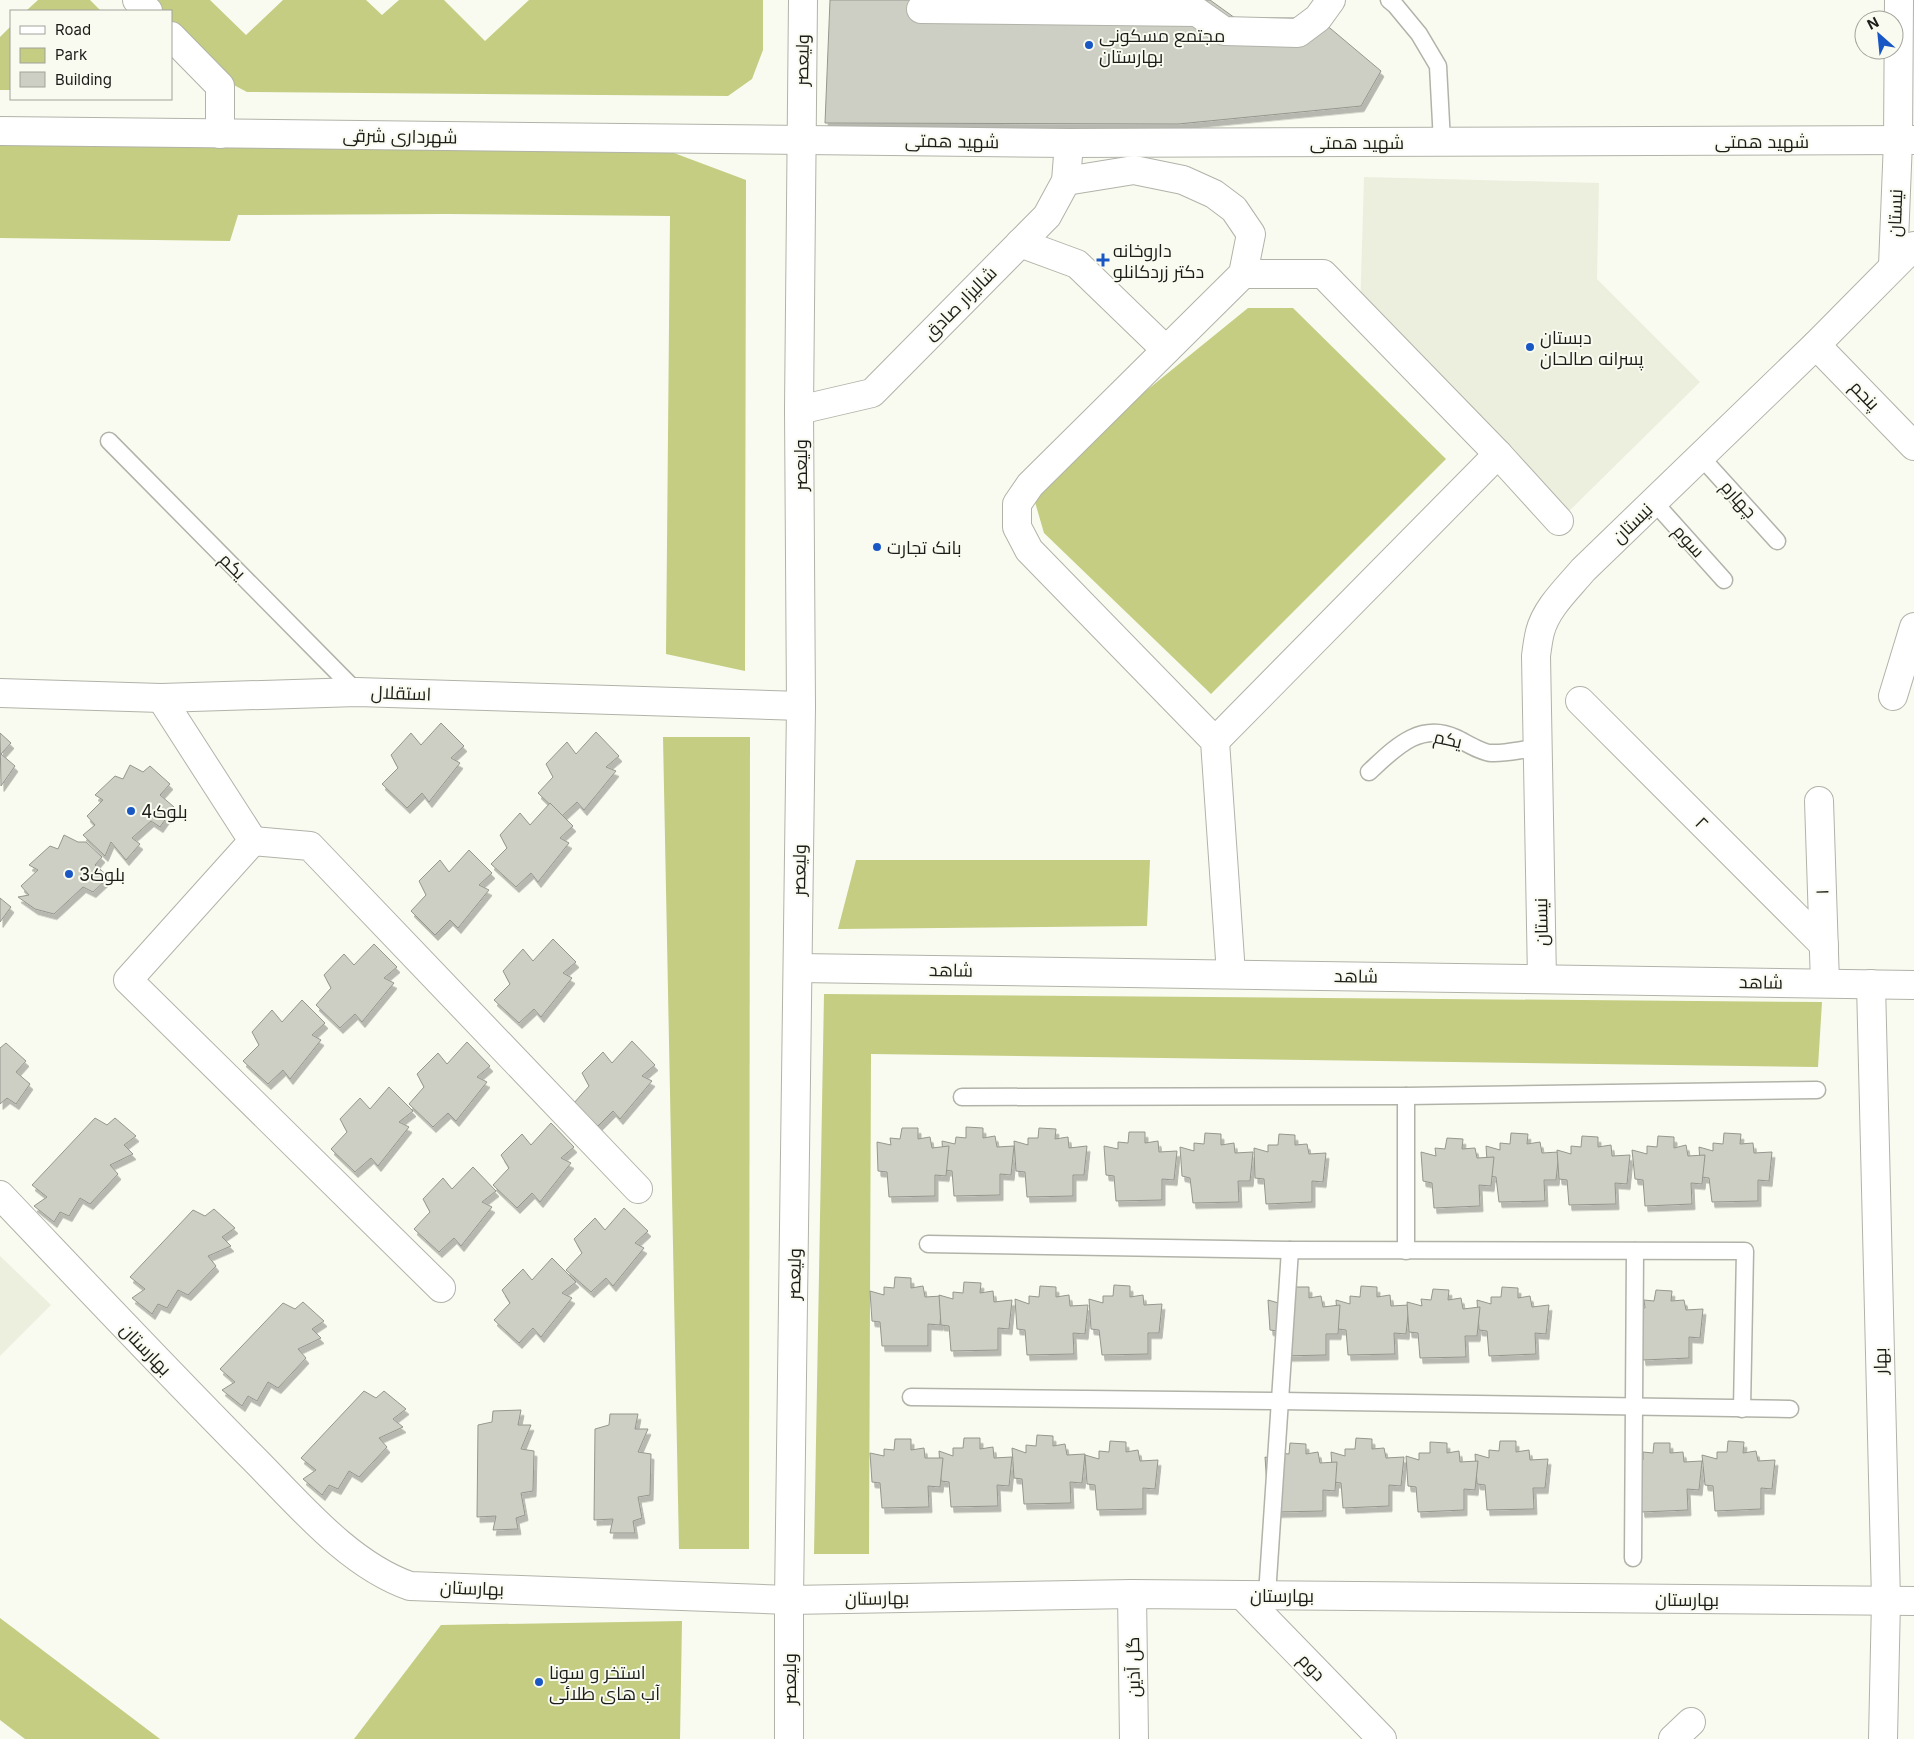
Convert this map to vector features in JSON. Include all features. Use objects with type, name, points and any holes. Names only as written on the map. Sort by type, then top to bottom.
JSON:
[{"type":"street","points":[[137,0],[147,10]]},
{"type":"street","name":"ولیعصر","points":[[789,1739],[788,1600],[799,968],[798,875],[801,706],[800,140],[803,0]]},
{"type":"street","points":[[922,9],[1197,12],[1224,31],[1298,33],[1318,18],[1331,0]]},
{"type":"street","name":"نيستان","points":[[1542,979],[1536,656],[1540,631],[1551,607],[1584,570],[1816,345],[1893,266],[1906,140],[1899,0]]},
{"type":"street","points":[[172,37],[220,86],[220,134]]},
{"type":"street","name":"شهرداری شرقی","points":[[0,131],[800,140]]},
{"type":"street","name":"شهید همتی","points":[[800,140],[1069,143],[1906,140]]},
{"type":"street","name":"شالیزار صادق","points":[[799,410],[872,393],[1047,216],[1066,181],[1069,143]]},
{"type":"street","points":[[1066,181],[1134,170],[1183,180],[1214,194],[1234,209],[1251,234],[1243,274],[1030,485],[1017,504],[1018,527],[1029,550],[1215,741],[1231,974]]},
{"type":"street","points":[[1020,243],[1077,264],[1166,350]]},
{"type":"street","points":[[1893,266],[1914,246]]},
{"type":"street","points":[[1243,274],[1323,274],[1560,520]]},
{"type":"street","name":"پنجم","points":[[1816,345],[1914,446]]},
{"type":"street","points":[[1215,741],[1498,454]]},
{"type":"street","points":[[1893,696],[1914,627]]},
{"type":"street","name":"استقلال","points":[[0,693],[161,698],[357,692],[801,706]]},
{"type":"street","points":[[161,698],[253,841]]},
{"type":"street","name":"۲","points":[[1580,701],[1824,945]]},
{"type":"street","name":"۱","points":[[1818,801],[1825,983]]},
{"type":"street","points":[[253,841],[310,846],[638,1189]]},
{"type":"street","points":[[253,841],[128,980],[441,1288]]},
{"type":"street","name":"شاهد","points":[[799,968],[1914,984]]},
{"type":"street","name":"بهار","points":[[1870,984],[1886,1600],[1883,1739]]},
{"type":"street","name":"بهارستان","points":[[0,1195],[163,1367],[328,1533],[365,1563],[386,1576],[410,1586],[788,1600],[1132,1594],[1914,1601]]},
{"type":"street","name":"گل آذین","points":[[1132,1594],[1134,1739]]},
{"type":"street","name":"دوم","points":[[1254,1595],[1382,1739]]},
{"type":"lane","points":[[1389,0],[1419,34],[1438,66],[1442,142]]},
{"type":"lane","name":"یکم","points":[[109,441],[357,692]]},
{"type":"lane","name":"چهارم","points":[[1701,457],[1777,541]]},
{"type":"lane","name":"سوم","points":[[1654,502],[1724,580]]},
{"type":"lane","name":"یکم","points":[[1369,772],[1401,743],[1415,736],[1434,733],[1452,736],[1490,754],[1538,748]]},
{"type":"lane","points":[[962,1097],[1406,1096],[1817,1090]]},
{"type":"lane","points":[[1406,1096],[1406,1251]]},
{"type":"lane","points":[[928,1244],[1406,1251],[1746,1251],[1742,1408]]},
{"type":"lane","points":[[1254,1595],[1280,1401],[1290,1250]]},
{"type":"lane","points":[[1633,1558],[1635,1251]]},
{"type":"lane","points":[[911,1398],[1280,1401],[1790,1409]]},
{"type":"shaded area","name":"دبستان پسرانه صالحان","points":[[1364,177],[1599,183],[1597,279],[1700,382],[1559,521],[1360,313]]},
{"type":"shaded area","points":[[0,1256],[51,1305],[0,1356]]},
{"type":"green space","points":[[38,0],[90,0],[100,10],[27,10]]},
{"type":"green space","points":[[152,0],[210,0],[246,35],[283,0],[366,0],[382,15],[399,0],[444,0],[485,41],[529,0],[763,0],[763,50],[752,79],[728,96],[247,92],[230,83],[172,21],[172,10],[162,10]]},
{"type":"green space","points":[[10,27],[10,90],[0,90],[0,37]]},
{"type":"green space","points":[[0,145],[674,153],[746,180],[745,671],[666,654],[670,216],[238,215],[230,241],[0,238]]},
{"type":"green space","points":[[1248,308],[1293,308],[1446,459],[1211,694],[1044,533],[1030,485]]},
{"type":"green space","points":[[663,737],[750,737],[749,1549],[679,1549]]},
{"type":"green space","points":[[856,860],[1150,860],[1147,926],[838,929]]},
{"type":"green space","points":[[824,994],[1822,1002],[1818,1067],[871,1054],[869,1554],[814,1554]]},
{"type":"green space","points":[[0,1618],[160,1739],[25,1739],[0,1720]]},
{"type":"green space","name":"استخر و سونا آب های طلائی","points":[[682,1621],[680,1739],[354,1739],[441,1625]]},
{"type":"building","name":"مجتمع مسکونی بهارستان","points":[[830,0],[1210,0],[1235,18],[1318,18],[1381,71],[1361,106],[1178,124],[825,123]]},
{"type":"building","points":[[441,723],[464,746],[451,758],[460,763],[429,802],[422,793],[407,808],[382,784],[398,768],[391,755],[411,733],[421,745]]},
{"type":"building","points":[[596,732],[619,756],[606,767],[616,771],[584,810],[577,802],[562,816],[538,793],[553,777],[546,764],[567,742],[576,754]]},
{"type":"building","points":[[0,733],[11,743],[1,754],[15,766],[1,786]]},
{"type":"building","name":"بلوک4","points":[[130,765],[143,772],[150,766],[170,784],[160,795],[174,807],[160,827],[151,821],[132,838],[140,844],[126,860],[111,842],[105,856],[83,835],[95,825],[87,816],[103,800],[95,795],[115,776],[123,779]]},
{"type":"building","points":[[550,803],[573,826],[560,838],[569,843],[538,882],[531,873],[516,887],[491,864],[507,848],[500,835],[520,813],[530,825]]},
{"type":"building","name":"بلوک3","points":[[64,835],[78,842],[86,842],[102,857],[95,865],[109,877],[93,892],[83,887],[54,914],[35,909],[18,897],[29,895],[21,886],[38,870],[29,865],[50,846],[58,849]]},
{"type":"building","points":[[469,850],[492,873],[479,885],[489,890],[458,928],[450,920],[435,935],[411,911],[426,895],[419,881],[440,860],[449,872]]},
{"type":"building","points":[[0,898],[11,907],[0,922]]},
{"type":"building","points":[[553,939],[576,962],[563,973],[572,978],[541,1017],[534,1009],[519,1023],[494,1000],[510,984],[503,971],[523,949],[533,961]]},
{"type":"building","points":[[374,944],[397,967],[384,978],[394,983],[362,1022],[355,1014],[340,1028],[316,1005],[331,988],[324,975],[344,954],[354,965]]},
{"type":"building","points":[[302,1000],[325,1023],[312,1035],[321,1040],[290,1079],[283,1070],[268,1084],[243,1061],[259,1045],[252,1032],[272,1010],[282,1022]]},
{"type":"building","points":[[632,1041],[655,1065],[642,1076],[652,1081],[620,1119],[613,1111],[598,1126],[574,1103],[589,1086],[582,1073],[603,1052],[612,1063]]},
{"type":"building","points":[[467,1042],[490,1066],[477,1077],[487,1082],[456,1121],[448,1113],[433,1127],[409,1104],[424,1087],[417,1074],[438,1053],[447,1064]]},
{"type":"building","points":[[6,1043],[26,1061],[16,1072],[30,1084],[16,1104],[7,1098],[0,1104],[0,1048]]},
{"type":"building","points":[[389,1087],[413,1111],[399,1122],[409,1127],[378,1166],[371,1158],[355,1172],[331,1149],[347,1132],[340,1119],[360,1098],[370,1109]]},
{"type":"building","points":[[95,1118],[107,1125],[115,1118],[136,1136],[124,1145],[133,1154],[110,1165],[118,1174],[90,1204],[80,1198],[69,1216],[60,1212],[54,1222],[34,1206],[47,1197],[32,1185]]},
{"type":"building","points":[[551,1123],[574,1147],[561,1158],[571,1163],[540,1202],[532,1193],[517,1208],[493,1185],[509,1168],[501,1155],[522,1134],[531,1145]]},
{"type":"building","points":[[966,1127],[983,1128],[983,1138],[995,1136],[997,1147],[1014,1146],[1011,1175],[1000,1174],[1000,1195],[954,1196],[952,1171],[944,1170],[942,1141],[955,1144],[956,1137],[966,1138]]},
{"type":"building","points":[[902,1128],[918,1128],[918,1139],[930,1137],[932,1148],[949,1146],[946,1176],[935,1175],[935,1196],[889,1197],[887,1172],[878,1171],[877,1142],[891,1145],[890,1138],[900,1139]]},
{"type":"building","points":[[1039,1128],[1056,1129],[1055,1139],[1068,1137],[1069,1148],[1087,1146],[1084,1175],[1073,1175],[1073,1196],[1027,1197],[1025,1172],[1016,1171],[1014,1141],[1028,1145],[1028,1138],[1038,1138]]},
{"type":"building","points":[[1129,1132],[1145,1132],[1145,1143],[1158,1141],[1159,1152],[1177,1151],[1174,1180],[1162,1179],[1162,1200],[1116,1201],[1114,1176],[1106,1175],[1104,1146],[1118,1149],[1118,1142],[1128,1143]]},
{"type":"building","points":[[1205,1133],[1221,1134],[1221,1145],[1234,1143],[1235,1153],[1253,1152],[1250,1181],[1238,1181],[1239,1202],[1193,1203],[1190,1178],[1182,1176],[1180,1147],[1194,1151],[1194,1143],[1204,1144]]},
{"type":"building","points":[[1511,1133],[1528,1134],[1527,1144],[1540,1142],[1542,1153],[1559,1152],[1556,1180],[1544,1180],[1545,1201],[1499,1202],[1496,1177],[1488,1176],[1486,1146],[1500,1150],[1500,1143],[1510,1144]]},
{"type":"building","points":[[1724,1133],[1741,1134],[1740,1144],[1753,1143],[1754,1153],[1772,1152],[1769,1181],[1758,1180],[1758,1201],[1712,1202],[1709,1178],[1701,1177],[1699,1147],[1713,1151],[1713,1143],[1723,1144]]},
{"type":"building","points":[[1279,1134],[1295,1135],[1295,1145],[1307,1144],[1309,1154],[1326,1153],[1323,1182],[1312,1181],[1312,1202],[1266,1204],[1264,1179],[1255,1178],[1254,1148],[1268,1152],[1268,1145],[1278,1145]]},
{"type":"building","points":[[1582,1136],[1598,1137],[1598,1147],[1611,1145],[1612,1156],[1630,1155],[1627,1184],[1615,1183],[1616,1204],[1569,1205],[1567,1180],[1559,1179],[1557,1150],[1571,1154],[1571,1146],[1581,1147]]},
{"type":"building","points":[[1658,1136],[1674,1137],[1674,1148],[1686,1145],[1688,1156],[1705,1155],[1702,1184],[1691,1183],[1692,1204],[1645,1206],[1643,1180],[1635,1179],[1632,1150],[1647,1154],[1647,1146],[1657,1147]]},
{"type":"building","points":[[1447,1138],[1463,1139],[1462,1149],[1475,1148],[1477,1158],[1494,1157],[1491,1186],[1479,1185],[1480,1206],[1434,1208],[1432,1183],[1423,1181],[1421,1152],[1436,1156],[1435,1148],[1445,1149]]},
{"type":"building","points":[[473,1167],[496,1191],[482,1202],[492,1207],[461,1246],[454,1238],[439,1252],[414,1229],[430,1212],[423,1199],[443,1178],[452,1189]]},
{"type":"building","points":[[624,1208],[648,1231],[635,1243],[644,1248],[613,1286],[606,1278],[591,1292],[566,1270],[582,1253],[574,1239],[595,1218],[605,1230]]},
{"type":"building","points":[[214,1209],[235,1228],[222,1237],[231,1246],[208,1256],[216,1266],[188,1295],[178,1290],[167,1308],[158,1304],[152,1314],[132,1298],[145,1289],[130,1277],[193,1210],[205,1216]]},
{"type":"building","points":[[552,1258],[576,1282],[562,1293],[572,1298],[541,1337],[533,1328],[519,1343],[494,1320],[510,1303],[502,1290],[523,1269],[532,1280]]},
{"type":"building","points":[[895,1277],[911,1278],[911,1288],[923,1286],[925,1297],[942,1296],[940,1325],[928,1324],[928,1346],[882,1346],[880,1322],[872,1321],[870,1291],[884,1295],[884,1287],[894,1288]]},
{"type":"building","points":[[964,1282],[981,1283],[980,1293],[993,1291],[994,1302],[1012,1300],[1009,1329],[998,1328],[998,1350],[951,1351],[949,1326],[941,1325],[939,1295],[953,1299],[953,1292],[963,1293]]},
{"type":"building","points":[[1114,1285],[1130,1286],[1130,1297],[1143,1295],[1144,1305],[1162,1304],[1159,1333],[1148,1333],[1148,1354],[1102,1355],[1099,1330],[1091,1329],[1089,1299],[1103,1303],[1103,1296],[1113,1296]]},
{"type":"building","points":[[1040,1286],[1056,1287],[1056,1297],[1069,1295],[1070,1306],[1088,1305],[1085,1334],[1073,1333],[1074,1354],[1027,1355],[1025,1330],[1017,1329],[1015,1299],[1029,1304],[1029,1296],[1039,1297]]},
{"type":"building","points":[[1361,1286],[1377,1287],[1377,1297],[1390,1295],[1391,1306],[1409,1305],[1406,1334],[1394,1333],[1395,1354],[1348,1355],[1346,1330],[1338,1329],[1336,1300],[1350,1304],[1350,1296],[1360,1297]]},
{"type":"building","points":[[1293,1287],[1309,1287],[1309,1298],[1321,1296],[1323,1307],[1340,1305],[1338,1334],[1326,1334],[1326,1355],[1280,1356],[1278,1331],[1270,1330],[1268,1300],[1282,1304]]},
{"type":"building","points":[[1502,1287],[1518,1288],[1518,1298],[1530,1296],[1532,1307],[1549,1305],[1546,1334],[1535,1333],[1536,1354],[1489,1356],[1487,1331],[1479,1330],[1477,1300],[1491,1304],[1491,1297],[1501,1297]]},
{"type":"building","points":[[1433,1289],[1449,1290],[1448,1300],[1461,1298],[1463,1309],[1480,1307],[1477,1336],[1465,1336],[1466,1357],[1420,1358],[1418,1333],[1409,1332],[1407,1302],[1422,1306],[1421,1299],[1431,1300]]},
{"type":"building","points":[[1656,1290],[1672,1291],[1671,1301],[1684,1300],[1686,1310],[1703,1309],[1700,1338],[1689,1337],[1689,1358],[1643,1360],[1640,1334],[1630,1304],[1645,1308],[1644,1300],[1654,1301]]},
{"type":"building","points":[[303,1302],[324,1321],[312,1329],[321,1338],[298,1349],[306,1358],[278,1388],[268,1382],[257,1401],[248,1396],[242,1406],[222,1390],[235,1382],[220,1369],[283,1303],[295,1309]]},
{"type":"building","points":[[364,1391],[376,1398],[384,1391],[406,1409],[393,1419],[403,1427],[379,1438],[387,1447],[359,1477],[349,1471],[338,1489],[329,1485],[322,1495],[303,1479],[316,1470],[301,1458]]},
{"type":"building","points":[[521,1410],[518,1425],[531,1425],[521,1449],[534,1451],[533,1491],[521,1493],[525,1515],[516,1518],[518,1529],[493,1530],[496,1516],[477,1517],[478,1425],[492,1422],[493,1411]]},
{"type":"building","points":[[610,1414],[638,1414],[635,1429],[648,1429],[638,1452],[651,1454],[650,1495],[638,1497],[642,1518],[633,1521],[635,1533],[610,1533],[613,1519],[594,1520],[595,1429],[609,1425]]},
{"type":"building","points":[[1037,1435],[1053,1436],[1053,1446],[1065,1444],[1067,1455],[1085,1454],[1082,1483],[1070,1482],[1071,1503],[1024,1504],[1022,1479],[1014,1478],[1012,1448],[1026,1453],[1026,1445],[1036,1446]]},
{"type":"building","points":[[964,1438],[980,1438],[980,1449],[993,1447],[994,1458],[1012,1457],[1009,1486],[997,1485],[998,1506],[951,1507],[949,1482],[941,1481],[939,1451],[953,1456],[953,1448],[963,1448]]},
{"type":"building","points":[[1356,1438],[1372,1439],[1372,1449],[1384,1448],[1386,1458],[1404,1457],[1401,1486],[1389,1485],[1389,1506],[1343,1508],[1341,1483],[1333,1482],[1331,1452],[1345,1456],[1345,1449],[1355,1449]]},
{"type":"building","points":[[895,1439],[911,1439],[911,1450],[924,1448],[925,1458],[943,1458],[940,1487],[928,1486],[929,1507],[882,1508],[880,1483],[872,1482],[870,1453],[884,1456],[884,1449],[894,1450]]},
{"type":"building","points":[[1110,1441],[1126,1442],[1126,1452],[1138,1450],[1140,1461],[1158,1460],[1155,1489],[1143,1488],[1143,1509],[1097,1510],[1095,1485],[1087,1484],[1085,1455],[1099,1459],[1099,1451],[1109,1452]]},
{"type":"building","points":[[1500,1441],[1516,1441],[1516,1452],[1529,1450],[1530,1460],[1548,1459],[1545,1488],[1533,1488],[1534,1509],[1487,1510],[1485,1485],[1477,1484],[1475,1454],[1489,1458],[1489,1450],[1499,1451]]},
{"type":"building","points":[[1728,1441],[1744,1442],[1743,1453],[1756,1451],[1758,1461],[1775,1460],[1772,1489],[1761,1488],[1761,1509],[1715,1511],[1713,1486],[1705,1485],[1702,1455],[1717,1459],[1717,1452],[1727,1452]]},
{"type":"building","points":[[1430,1442],[1447,1443],[1447,1453],[1459,1451],[1460,1462],[1478,1461],[1475,1490],[1464,1489],[1464,1510],[1418,1512],[1416,1487],[1408,1486],[1406,1456],[1419,1460],[1419,1453],[1430,1453]]},
{"type":"building","points":[[1290,1443],[1306,1444],[1306,1454],[1318,1452],[1320,1463],[1337,1462],[1335,1491],[1323,1490],[1323,1511],[1277,1512],[1267,1486],[1265,1457],[1279,1460],[1279,1453],[1289,1454]]},
{"type":"building","points":[[1654,1443],[1670,1443],[1670,1453],[1683,1452],[1684,1462],[1702,1461],[1699,1490],[1687,1489],[1688,1510],[1642,1512],[1639,1486],[1629,1456],[1643,1460],[1643,1452],[1653,1453]]},
{"type":"place","name":"مجتمع مسکونی بهارستان","points":[[1089,45]]},
{"type":"place","name":"داروخانه دکتر زردکانلو","points":[[1103,260]]},
{"type":"place","name":"دبستان پسرانه صالحان","points":[[1530,347]]},
{"type":"place","name":"بانک تجارت","points":[[877,547]]},
{"type":"place","name":"بلوک4","points":[[131,811]]},
{"type":"place","name":"بلوک3","points":[[69,874]]},
{"type":"place","name":"استخر و سونا آب های طلائی","points":[[539,1682]]}]
